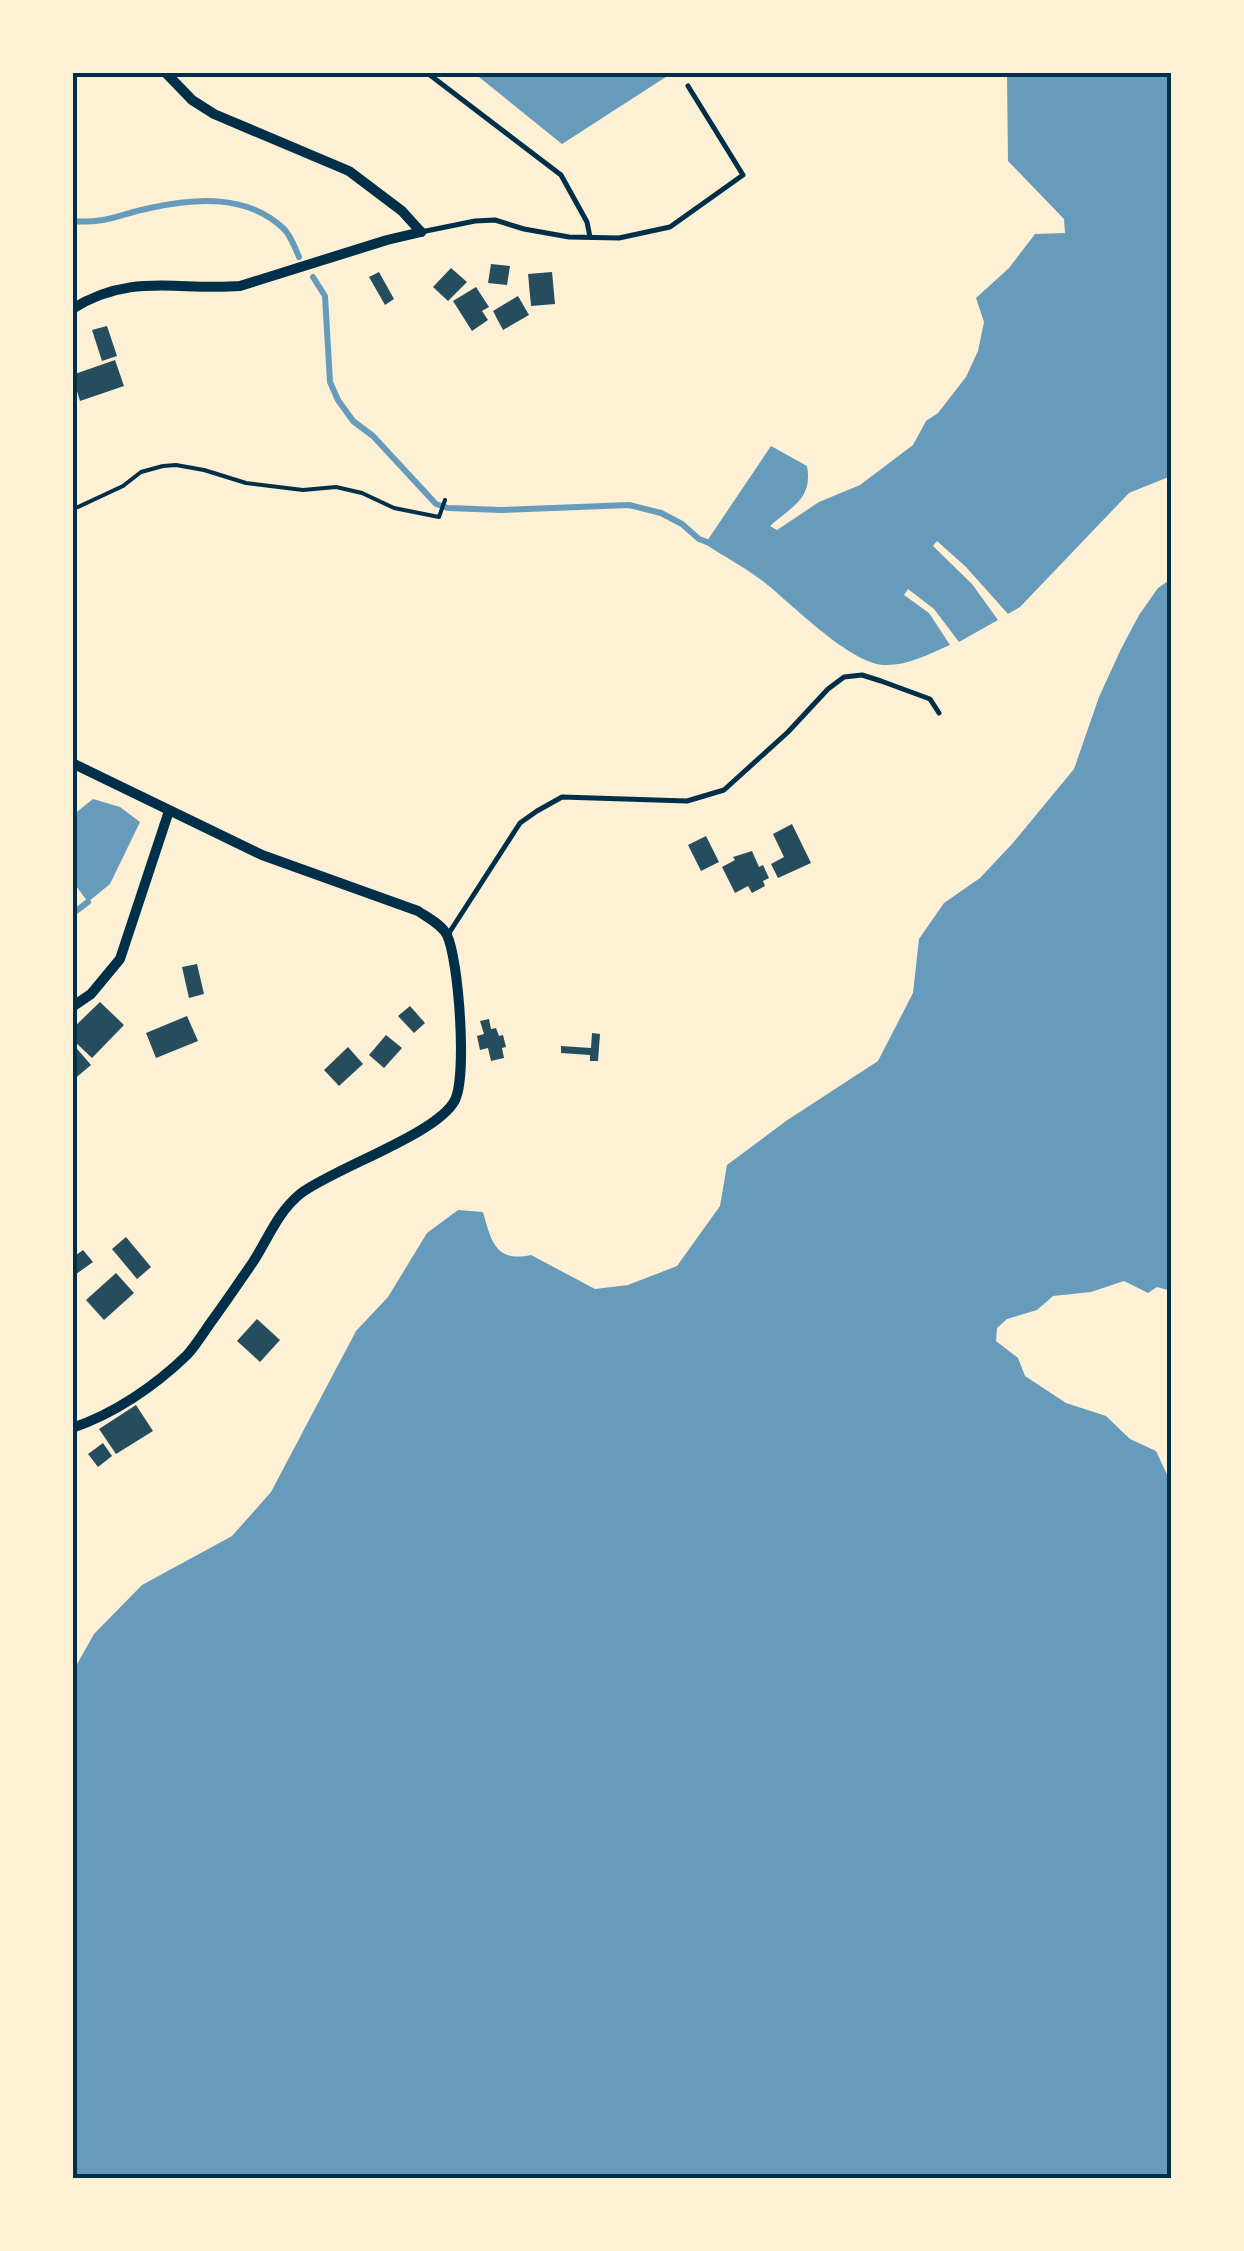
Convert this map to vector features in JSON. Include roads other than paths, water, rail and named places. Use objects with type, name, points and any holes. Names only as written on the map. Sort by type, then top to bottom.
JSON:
[{"type":"street","points":[[164,72],[192,100],[214,114],[349,171],[421,232]]},
{"type":"street","points":[[72,309],[98,294],[119,288],[240,286],[421,232]]},
{"type":"street","points":[[72,764],[262,854],[418,911],[447,935],[461,1020],[456,1099],[444,1114],[299,1196],[272,1226],[255,1259],[189,1353],[114,1410],[72,1428]]},
{"type":"street","points":[[72,1007],[91,994],[120,959],[170,811]]},
{"type":"lane","points":[[426,72],[560,174],[587,222],[590,237]]},
{"type":"lane","points":[[421,232],[495,220],[539,232],[590,237],[619,238],[670,227],[743,176],[688,86]]},
{"type":"lane","points":[[447,935],[520,824],[562,797],[687,801],[724,790],[844,677],[862,675],[881,680],[930,699],[939,713]]},
{"type":"water","points":[[474,73],[672,73],[562,144]]},
{"type":"water","points":[[1007,73],[1171,73],[1171,476],[1129,493],[1020,607],[1008,614],[937,541],[933,546],[972,584],[998,620],[959,642],[934,609],[908,589],[904,595],[929,613],[950,645],[893,665],[870,662],[838,644],[764,582],[705,544],[771,446],[807,466],[808,477],[799,501],[770,526],[777,530],[819,502],[860,485],[913,445],[926,421],[938,413],[966,377],[978,351],[984,322],[976,298],[1009,268],[1035,234],[1065,233],[1064,219],[1008,161]]},
{"type":"water","points":[[1171,579],[1171,1291],[1157,1287],[1148,1293],[1124,1281],[1091,1292],[1053,1296],[1037,1310],[1007,1319],[997,1328],[996,1341],[1018,1358],[1025,1376],[1066,1403],[1106,1416],[1130,1439],[1156,1451],[1171,1483],[1171,2178],[73,2178],[72,1673],[94,1634],[142,1585],[232,1536],[271,1492],[356,1331],[388,1297],[427,1233],[458,1210],[483,1212],[492,1240],[502,1252],[509,1256],[531,1255],[595,1289],[628,1285],[677,1266],[720,1206],[727,1165],[878,1061],[913,993],[919,939],[944,903],[980,878],[1074,769],[1121,649],[1158,588]]},
{"type":"water","points":[[93,799],[120,807],[140,822],[110,884],[88,902],[73,882],[73,815]]},
{"type":"waterway","points":[[72,221],[104,220],[185,202],[238,204],[284,229],[299,257]]},
{"type":"waterway","points":[[313,277],[325,296],[330,382],[338,400],[353,421],[373,436],[436,504],[501,510],[629,505],[661,513],[707,542]]},
{"type":"waterway","points":[[72,914],[88,902]]}]
